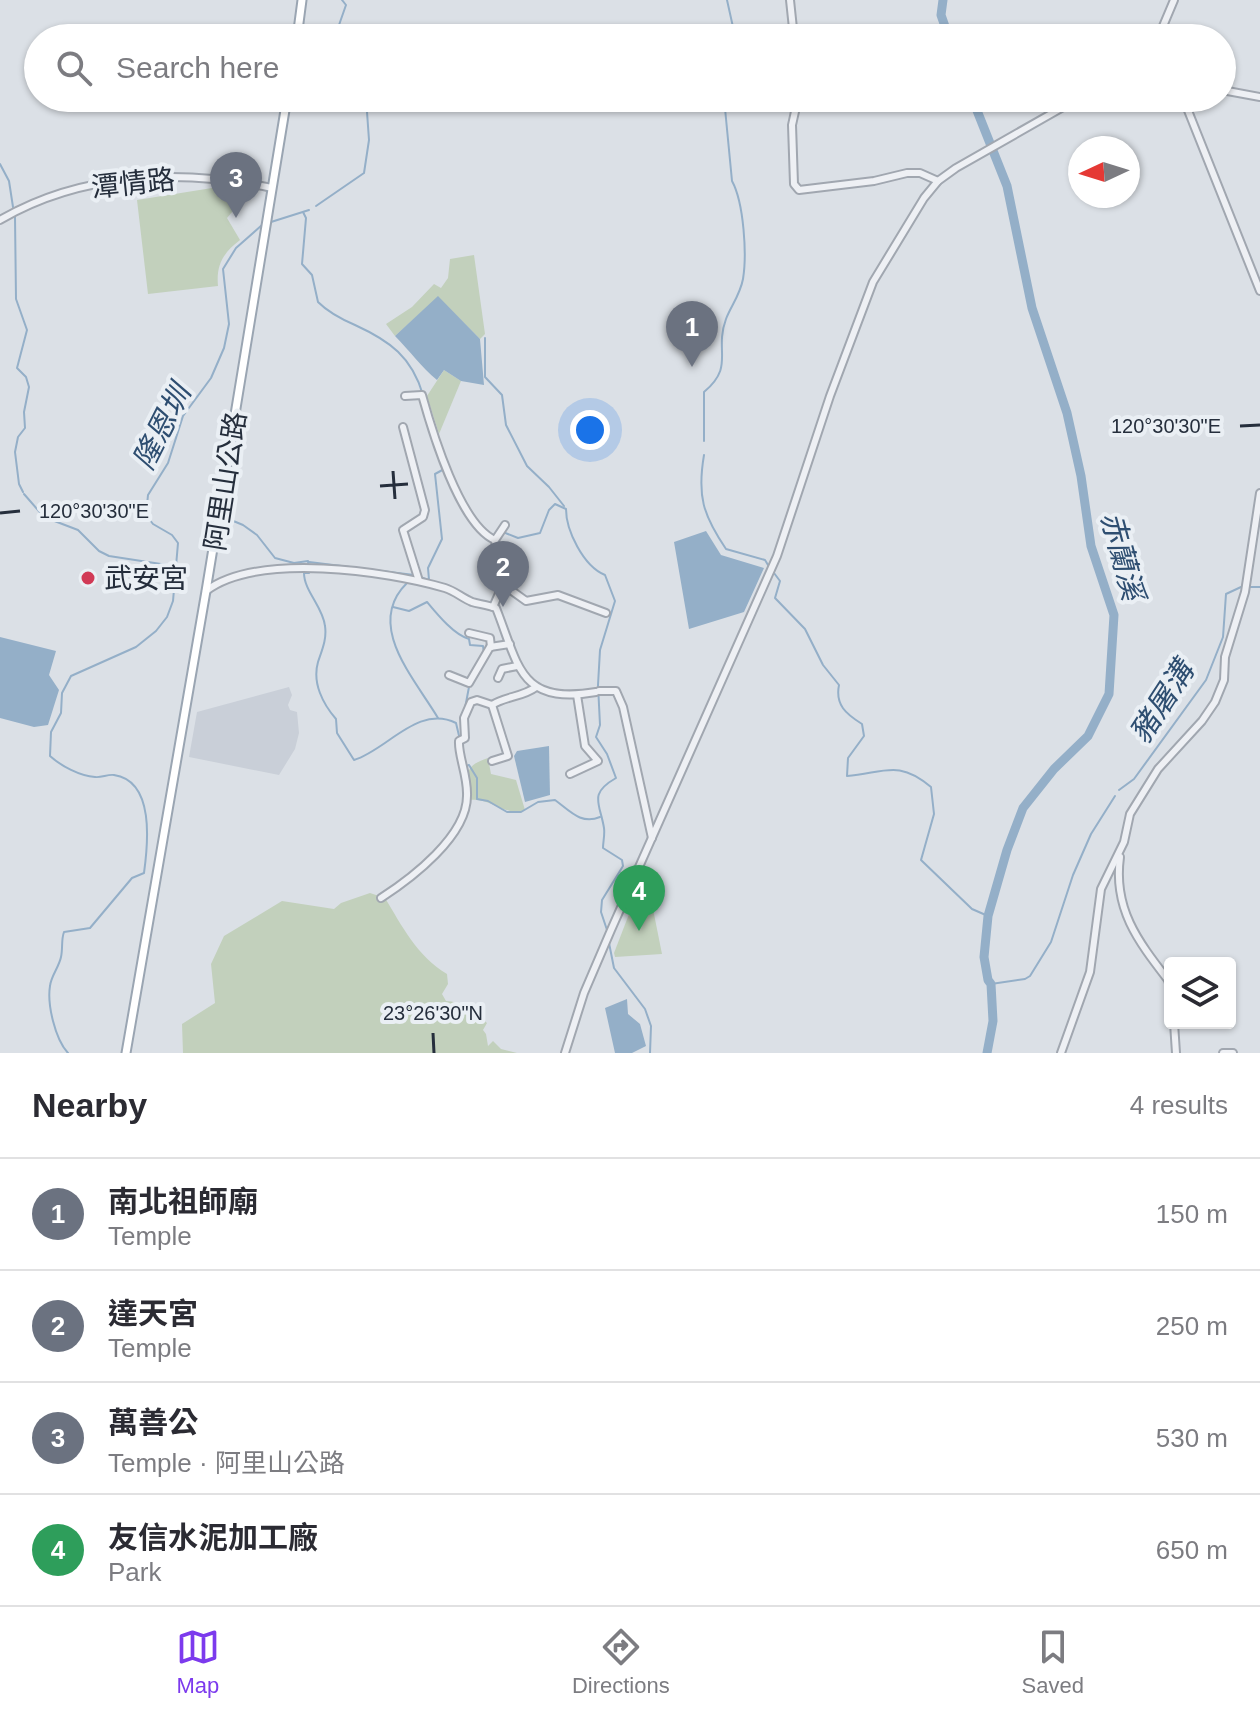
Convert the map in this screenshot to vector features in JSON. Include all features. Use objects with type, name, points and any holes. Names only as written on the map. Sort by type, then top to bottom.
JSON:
[{"type":"main road","points":[[299,24],[302,0]]},
{"type":"main road","name":"阿里山公路","points":[[126,1053],[285,112]]},
{"type":"street","points":[[790,0],[793,24]]},
{"type":"street","points":[[1164,24],[1174,0]]},
{"type":"street","points":[[1236,93],[1260,97]]},
{"type":"street","points":[[795,112],[792,125],[794,184],[799,190],[874,181],[907,173],[920,173],[938,181]]},
{"type":"street","points":[[565,1053],[584,993],[777,556],[830,396],[873,282],[924,198],[938,181],[1055,112]]},
{"type":"street","points":[[1189,112],[1260,291]]},
{"type":"street","name":"潭情路","points":[[0,220],[59,193],[148,177],[226,179],[272,188]]},
{"type":"street","points":[[405,396],[422,395],[450,477],[474,523],[495,540]]},
{"type":"street","points":[[403,427],[425,510],[423,517],[403,530],[419,581]]},
{"type":"street","points":[[1061,1053],[1062,1043],[1090,972],[1101,889],[1119,853],[1130,814],[1158,769],[1202,721],[1215,702],[1224,680],[1225,657],[1245,592],[1260,493]]},
{"type":"street","points":[[505,525],[495,540],[501,589],[493,607],[517,666],[543,692],[577,695],[616,691],[623,707],[652,838]]},
{"type":"street","points":[[206,591],[228,581],[278,567],[329,569],[419,581],[493,607]]},
{"type":"street","points":[[501,589],[508,588],[526,601],[558,595],[606,613]]},
{"type":"street","points":[[449,675],[469,683],[491,647],[490,638],[469,633]]},
{"type":"street","points":[[491,647],[510,644]]},
{"type":"street","points":[[498,678],[502,669],[517,666]]},
{"type":"street","points":[[381,898],[423,866],[458,826],[467,803],[466,768],[458,747],[459,741],[465,738],[464,718],[471,702],[477,700],[492,705],[504,698],[525,695],[536,687]]},
{"type":"street","points":[[570,774],[598,761],[585,746],[577,695]]},
{"type":"street","points":[[492,705],[508,756],[492,761]]},
{"type":"street","points":[[1119,853],[1118,888],[1124,908],[1140,944],[1164,975]]},
{"type":"street","points":[[1174,1029],[1176,1053]]},
{"type":"street","points":[[1223,1053],[1233,1053]]},
{"type":"shaded area","points":[[289,687],[292,695],[288,705],[290,710],[297,712],[299,733],[295,749],[279,775],[189,757],[197,712]]},
{"type":"green space","points":[[237,184],[240,197],[227,218],[240,240],[222,260],[218,286],[148,294],[137,200]]},
{"type":"green space","points":[[474,255],[485,334],[480,339],[438,297],[395,336],[386,324],[412,307],[434,284],[441,288],[448,278],[450,259]]},
{"type":"green space","points":[[444,370],[461,381],[439,434],[427,396]]},
{"type":"green space","points":[[488,758],[491,774],[516,780],[525,810],[510,811],[484,801],[470,800],[468,773],[479,761]]},
{"type":"green space","points":[[643,878],[647,879],[662,954],[615,957],[614,953]]},
{"type":"green space","points":[[370,893],[385,898],[419,949],[447,974],[448,984],[442,994],[446,1001],[474,1011],[487,1023],[483,1030],[488,1046],[493,1041],[501,1049],[517,1053],[183,1053],[182,1024],[215,1003],[211,964],[224,936],[282,901],[334,909],[341,903]]},
{"type":"water","points":[[438,296],[480,339],[484,385],[461,381],[444,370],[437,380],[395,336]]},
{"type":"water","points":[[706,531],[721,555],[764,568],[744,612],[689,629],[674,542]]},
{"type":"water","points":[[0,637],[56,651],[49,675],[59,690],[48,725],[34,727],[0,718]]},
{"type":"water","points":[[549,746],[550,795],[525,802],[514,756],[517,751]]},
{"type":"water","points":[[627,999],[628,1014],[640,1024],[646,1046],[632,1053],[615,1053],[605,1008]]},
{"type":"waterway","name":"隆恩圳","points":[[339,24],[346,5],[342,0]]},
{"type":"waterway","points":[[727,0],[732,24]]},
{"type":"waterway","name":"赤蘭溪","points":[[943,0],[941,15],[944,24]]},
{"type":"waterway","name":"隆恩圳","points":[[316,206],[364,173],[369,140],[367,112]]},
{"type":"waterway","points":[[704,441],[704,392],[719,374],[723,331],[740,290],[744,269],[744,229],[732,181],[725,112]]},
{"type":"waterway","name":"赤蘭溪","points":[[978,112],[1007,186],[1032,308],[1067,413],[1081,476],[1091,546],[1114,615],[1109,694],[1088,736],[1054,769],[1023,808],[1007,850],[988,916],[984,957],[991,984],[993,1021],[987,1053]]},
{"type":"waterway","points":[[0,164],[9,181],[13,207]]},
{"type":"waterway","name":"隆恩圳","points":[[271,222],[309,210]]},
{"type":"waterway","points":[[303,212],[306,218],[302,264],[312,275],[318,302],[335,315],[389,344],[413,370],[423,395]]},
{"type":"waterway","points":[[15,217],[16,299],[27,330],[17,368],[26,377],[29,387],[24,412],[25,428],[18,437],[15,452],[23,492]]},
{"type":"waterway","name":"隆恩圳","points":[[68,1053],[56,1030],[49,993],[61,957],[64,932],[90,928],[132,878],[144,873],[147,831],[143,801],[137,789],[127,780],[114,775],[89,776],[60,763],[50,756],[51,732],[61,713],[62,693],[71,676],[136,647],[156,631],[167,617],[173,601],[178,543],[146,515],[148,495],[168,463],[183,416],[211,378],[224,348],[229,324],[223,269],[236,248],[262,225]]},
{"type":"waterway","points":[[485,338],[485,377],[502,395],[506,425],[527,466],[564,506]]},
{"type":"waterway","points":[[704,455],[702,494],[707,515],[718,537],[726,549],[765,560],[768,565]]},
{"type":"waterway","points":[[420,577],[429,580],[428,568],[442,539],[435,474],[446,468]]},
{"type":"waterway","points":[[24,494],[44,517],[78,530],[99,551],[109,556],[174,566]]},
{"type":"waterway","points":[[503,532],[518,538],[540,533],[549,510],[555,504],[566,509],[577,546],[590,564],[605,575],[615,601],[600,650],[600,725],[596,737],[607,754],[616,778],[599,794],[603,848],[622,860],[623,866],[602,900],[601,912],[607,930]]},
{"type":"waterway","points":[[231,520],[257,535],[275,558],[294,563],[308,561],[309,573],[304,573],[305,580],[324,619],[325,631],[316,678],[323,700],[336,719],[337,733],[354,760],[429,719],[456,723],[460,740]]},
{"type":"waterway","points":[[309,562],[414,575]]},
{"type":"waterway","points":[[774,573],[780,581],[775,598],[805,629],[823,665],[839,685],[840,703],[862,724],[864,736],[848,758],[847,776],[900,770],[931,787],[934,814],[921,860],[972,909],[988,916]]},
{"type":"waterway","points":[[407,583],[395,599],[390,616],[392,634],[407,669],[438,718]]},
{"type":"waterway","name":"豬屠溝","points":[[1119,790],[1134,779],[1206,680],[1223,637],[1226,594],[1241,587]]},
{"type":"waterway","name":"豬屠溝","points":[[1250,587],[1260,587]]},
{"type":"waterway","points":[[393,607],[409,611],[427,602],[452,629],[469,639],[470,645],[483,646],[484,653]]},
{"type":"waterway","points":[[465,708],[469,687]]},
{"type":"waterway","points":[[466,766],[469,765],[477,778],[477,799],[488,801],[507,812],[521,812],[538,802],[555,800],[581,818],[600,817]]},
{"type":"waterway","name":"豬屠溝","points":[[991,984],[1030,976],[1051,942],[1073,875],[1091,834],[1115,796]]},
{"type":"waterway","points":[[609,943],[614,968],[645,1009],[651,1026],[650,1053]]},
{"type":"place","name":"萬善公","points":[[236,218]]},
{"type":"place","name":"南北祖師廟","points":[[692,367]]},
{"type":"place","name":"武安宮","points":[[88,578]]},
{"type":"place","name":"達天宮","points":[[503,607]]},
{"type":"place","name":"友信水泥加工廠","points":[[639,931]]}]
